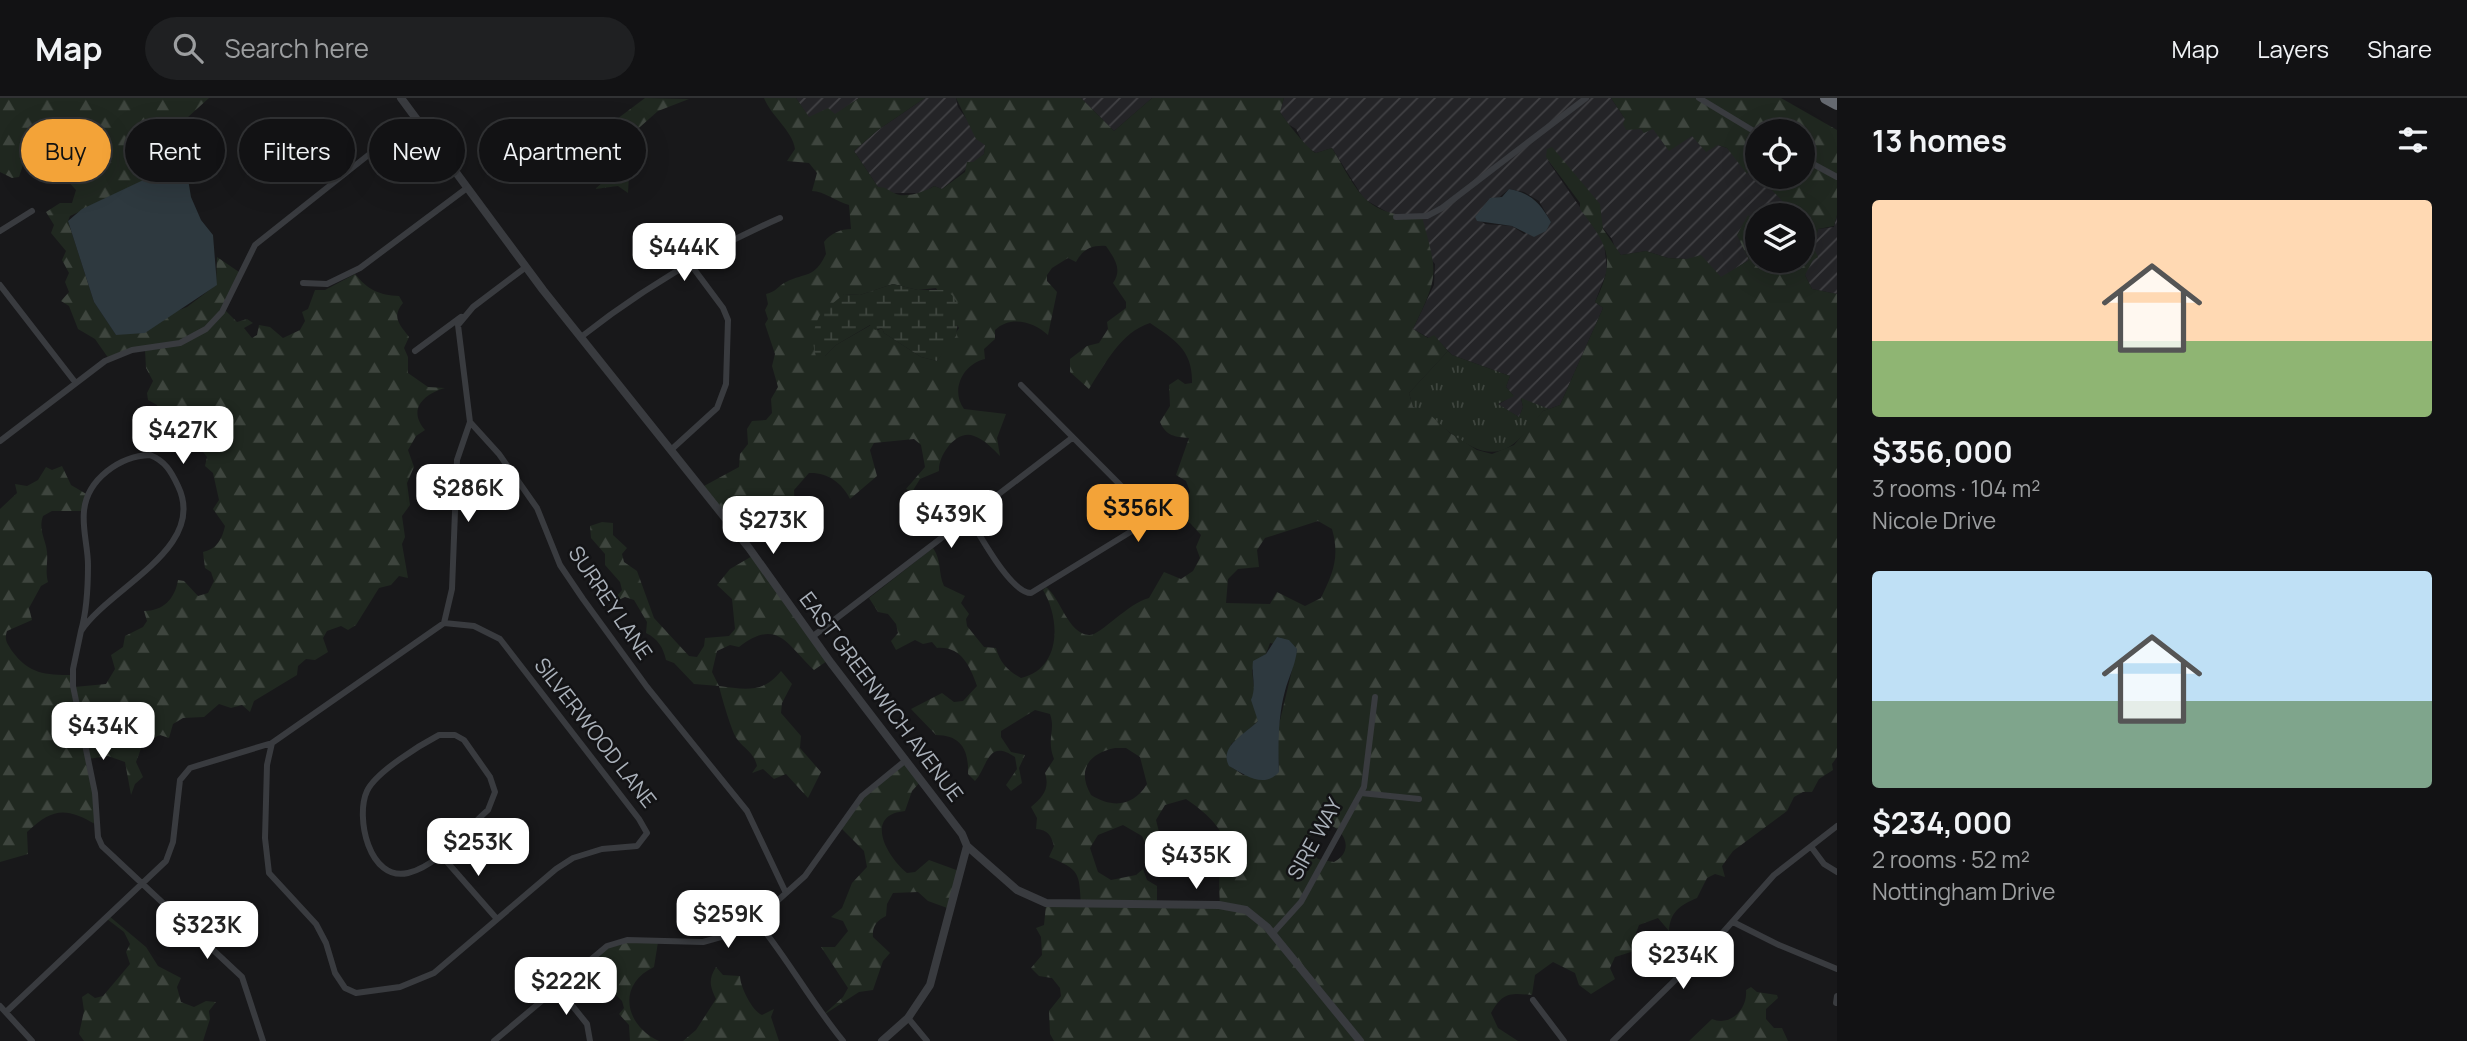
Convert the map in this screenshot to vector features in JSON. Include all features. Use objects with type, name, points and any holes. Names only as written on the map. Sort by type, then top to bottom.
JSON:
[{"type":"highway","points":[[1826,98],[1837,104]]},
{"type":"street","name":"EAST GREENWICH AVENUE","points":[[401,98],[526,267],[749,548],[812,638],[947,813],[967,846],[1017,890],[1035,900],[1066,905],[1237,907],[1254,915],[1273,933],[1360,1041]]},
{"type":"street","points":[[1396,218],[1427,216],[1443,208],[1586,98]]},
{"type":"street","points":[[1699,98],[1745,126]]},
{"type":"street","points":[[2,436],[75,382],[119,354],[165,348],[206,329],[222,313],[255,245],[415,118]]},
{"type":"street","points":[[1815,166],[1837,177]]},
{"type":"street","points":[[303,283],[327,284],[360,268],[467,188]]},
{"type":"street","points":[[0,231],[32,211]]},
{"type":"street","points":[[582,337],[645,289],[743,234],[780,218]]},
{"type":"street","points":[[672,449],[717,408],[726,384],[728,320],[723,308],[691,264]]},
{"type":"street","points":[[415,351],[526,267]]},
{"type":"street","points":[[0,285],[75,382]]},
{"type":"street","points":[[6,1012],[142,885],[170,854],[177,792],[180,780],[190,768],[272,744],[444,623],[452,589],[457,460],[470,422],[457,334],[463,315]]},
{"type":"street","points":[[970,519],[1019,590],[1031,593],[1153,518],[1021,385]]},
{"type":"street","name":"SURREY LANE","points":[[470,422],[499,454],[537,508],[560,565],[583,599],[647,687],[747,811],[785,891]]},
{"type":"street","points":[[812,638],[1072,438]]},
{"type":"street","points":[[81,631],[112,597],[163,555],[175,540],[184,514],[183,500],[167,466],[158,459],[137,456],[122,461],[104,474],[87,498],[84,520],[88,582],[73,669],[73,686],[95,793],[98,837],[109,855],[242,977],[264,1041]]},
{"type":"street","name":"SILVERWOOD LANE","points":[[272,744],[267,765],[265,838],[270,873],[322,933],[335,973],[345,988],[365,993],[421,980],[452,960],[497,919],[573,858],[602,849],[637,846],[647,833],[639,818],[500,639],[474,626],[444,623]]},
{"type":"street","name":"SIRE WAY","points":[[1273,933],[1301,902],[1364,787],[1375,697]]},
{"type":"street","points":[[448,734],[464,740],[490,776],[495,792],[488,810],[440,854],[410,873],[389,871],[374,859],[369,849],[363,804],[367,790],[379,777],[432,739],[448,734]]},
{"type":"street","points":[[494,1041],[596,953],[617,942],[638,939],[704,942],[728,935],[756,920],[785,891],[806,876],[862,796],[906,760]]},
{"type":"street","name":"SIRE WAY","points":[[1361,793],[1419,799]]},
{"type":"street","points":[[1613,1041],[1733,922],[1774,875],[1837,826]]},
{"type":"street","points":[[882,1041],[908,1018],[930,985],[967,846]]},
{"type":"street","points":[[1812,848],[1825,864],[1837,872]]},
{"type":"street","points":[[440,854],[497,919]]},
{"type":"street","points":[[756,920],[803,981],[811,1001],[844,1041]]},
{"type":"street","points":[[1733,922],[1837,969]]},
{"type":"street","points":[[558,988],[587,1024],[590,1041]]},
{"type":"street","points":[[1532,1000],[1564,1041]]},
{"type":"street","points":[[0,1006],[32,1041]]},
{"type":"street","points":[[908,1018],[927,1041]]},
{"type":"shaded area","points":[[796,98],[859,98],[835,115],[809,118]]},
{"type":"shaded area","points":[[925,98],[956,98],[958,107],[985,145],[984,154],[942,189],[934,186],[922,193],[893,193],[878,187],[854,151],[878,130]]},
{"type":"shaded area","points":[[1081,98],[1152,98],[1114,131]]},
{"type":"shaded area","points":[[1284,98],[1611,98],[1631,128],[1653,129],[1683,140],[1692,136],[1727,148],[1745,167],[1745,189],[1771,189],[1786,203],[1745,203],[1745,263],[1721,278],[1687,259],[1668,258],[1646,251],[1621,255],[1612,239],[1546,158],[1604,242],[1607,271],[1595,302],[1603,308],[1560,405],[1549,409],[1521,399],[1523,407],[1519,417],[1498,405],[1513,395],[1506,387],[1510,376],[1452,355],[1434,336],[1429,338],[1413,329],[1434,285],[1435,264],[1394,216],[1364,199],[1332,148],[1316,153],[1304,145],[1296,129],[1288,124],[1280,112]],"holes":[[[1509,189],[1524,192],[1539,201],[1551,222],[1524,234],[1512,226],[1485,224],[1476,217]]]},
{"type":"shaded area","points":[[139,182],[188,182],[191,197],[201,220],[213,235],[217,285],[145,333],[116,335],[94,302],[68,221],[82,209]]},
{"type":"shaded area","points":[[1509,189],[1529,196],[1539,204],[1551,222],[1546,231],[1534,237],[1512,226],[1477,221],[1475,217],[1490,198],[1502,197]]},
{"type":"shaded area","points":[[1837,215],[1837,294],[1812,289],[1805,275],[1815,273],[1815,240],[1818,229],[1834,227]]},
{"type":"shaded area","points":[[1277,637],[1289,640],[1297,649],[1281,711],[1279,772],[1267,780],[1261,780],[1229,766],[1227,752],[1235,740],[1258,721],[1251,700],[1254,690],[1253,661],[1266,654]]},
{"type":"green space","points":[[0,98],[209,98],[187,119],[125,119],[125,182],[144,182],[70,216],[68,221],[94,302],[116,335],[187,307],[216,285],[217,257],[239,272],[225,310],[237,322],[247,319],[253,323],[244,328],[252,338],[257,335],[259,325],[270,327],[283,338],[300,330],[305,321],[302,312],[308,309],[315,290],[325,290],[355,274],[374,291],[399,296],[403,303],[397,317],[409,337],[404,348],[408,357],[408,373],[428,387],[445,388],[430,394],[420,403],[418,415],[425,430],[416,436],[408,450],[414,467],[407,483],[410,505],[402,516],[405,537],[402,544],[408,578],[399,576],[391,585],[379,588],[356,625],[348,630],[341,626],[327,631],[323,638],[328,652],[315,660],[306,659],[298,666],[297,675],[254,701],[250,712],[242,705],[231,708],[219,704],[204,717],[183,718],[173,724],[169,738],[160,735],[143,743],[136,762],[143,777],[135,784],[131,795],[125,762],[108,756],[88,759],[95,794],[95,824],[76,815],[52,814],[27,832],[28,854],[0,862],[0,509],[17,493],[15,484],[27,486],[38,480],[46,467],[52,470],[62,466],[71,485],[88,495],[84,511],[52,511],[43,516],[41,526],[47,552],[48,582],[41,586],[29,608],[32,620],[7,631],[6,637],[7,644],[18,659],[31,669],[72,675],[74,687],[106,684],[115,669],[111,655],[123,647],[125,636],[143,627],[147,621],[144,611],[157,609],[167,603],[178,580],[184,581],[198,596],[208,593],[214,581],[211,572],[205,568],[203,552],[218,543],[225,526],[213,509],[219,500],[213,473],[205,466],[207,457],[190,439],[177,435],[173,422],[161,418],[157,405],[148,400],[147,393],[153,381],[146,368],[145,350],[133,350],[109,359],[95,339],[78,329],[69,306],[61,301],[69,292],[65,282],[69,273],[62,260],[66,251],[51,233],[54,225],[46,212],[60,203],[72,203],[76,190],[69,182],[111,182],[111,119],[21,119],[19,177],[12,178],[0,172]]},
{"type":"green space","points":[[645,98],[689,99],[658,111],[646,122],[646,119],[617,119]]},
{"type":"green space","points":[[764,98],[796,98],[809,117],[828,108],[835,114],[859,98],[925,98],[878,130],[854,151],[878,187],[898,195],[909,195],[934,186],[942,189],[965,172],[967,162],[973,162],[984,154],[985,145],[976,139],[956,98],[1081,98],[1114,131],[1152,98],[1284,98],[1280,112],[1297,135],[1316,153],[1332,148],[1365,199],[1387,212],[1422,217],[1431,251],[1433,274],[1428,297],[1413,329],[1428,338],[1434,335],[1448,351],[1409,393],[1413,407],[1425,410],[1450,433],[1477,450],[1492,454],[1514,445],[1543,411],[1560,405],[1603,308],[1595,302],[1606,274],[1606,252],[1597,233],[1580,209],[1580,203],[1546,157],[1547,149],[1552,147],[1600,204],[1603,229],[1621,255],[1646,251],[1668,258],[1687,259],[1701,255],[1721,277],[1745,262],[1745,273],[1806,273],[1812,289],[1837,294],[1837,757],[1832,764],[1833,770],[1819,779],[1812,792],[1803,792],[1794,797],[1787,811],[1733,851],[1722,866],[1725,877],[1715,874],[1707,878],[1697,898],[1686,903],[1674,914],[1669,931],[1658,918],[1639,925],[1636,933],[1644,948],[1615,957],[1610,968],[1615,979],[1591,994],[1579,985],[1575,973],[1553,962],[1535,975],[1532,995],[1513,994],[1499,1001],[1491,1013],[1498,1028],[1518,1041],[1054,1041],[1050,1034],[1049,1011],[1061,996],[1060,988],[1052,978],[1039,976],[1031,968],[1042,955],[1041,937],[1036,928],[1044,925],[1046,905],[1081,905],[1080,885],[1076,874],[1067,865],[1049,857],[1053,842],[1046,832],[1036,829],[1037,818],[1031,807],[1044,792],[1047,784],[1045,773],[1054,759],[1050,714],[1035,710],[1001,731],[1001,737],[1011,752],[1025,755],[1019,768],[1022,783],[1011,791],[1006,785],[1017,769],[1015,757],[999,751],[989,757],[975,781],[968,774],[967,758],[962,746],[952,738],[936,735],[911,709],[942,693],[954,702],[963,701],[977,686],[968,665],[952,650],[937,648],[932,642],[923,644],[915,640],[896,650],[891,641],[898,633],[896,624],[888,614],[878,612],[869,598],[933,548],[944,586],[965,596],[961,603],[969,614],[966,619],[967,626],[984,647],[996,648],[1005,666],[1021,678],[1044,665],[1054,642],[1053,615],[1043,590],[1046,587],[1075,628],[1089,635],[1132,606],[1149,598],[1164,572],[1181,579],[1193,571],[1200,558],[1196,547],[1201,535],[1190,523],[1170,515],[1159,521],[1152,516],[1165,508],[1171,511],[1180,507],[1190,492],[1186,481],[1176,475],[1189,438],[1172,435],[1160,422],[1170,406],[1169,385],[1178,379],[1185,384],[1192,383],[1192,372],[1181,347],[1150,323],[1122,341],[1089,389],[1070,372],[1070,359],[1087,346],[1099,343],[1108,329],[1107,322],[1126,308],[1126,302],[1113,283],[1117,273],[1114,259],[1106,246],[1092,247],[1076,262],[1068,258],[1052,268],[1047,275],[1047,281],[1057,292],[1048,335],[1022,322],[1001,325],[995,330],[995,339],[984,349],[985,359],[970,366],[961,379],[958,394],[964,409],[1006,414],[997,438],[1000,456],[978,437],[961,436],[945,451],[939,471],[920,479],[912,492],[906,489],[925,467],[921,445],[914,439],[874,443],[870,450],[877,476],[850,499],[833,479],[809,473],[794,490],[795,508],[801,514],[792,528],[782,515],[769,513],[743,540],[704,486],[739,467],[740,454],[748,444],[747,429],[752,421],[766,420],[772,413],[771,399],[778,387],[772,366],[775,354],[765,324],[768,319],[765,310],[768,304],[766,294],[818,268],[826,254],[824,242],[836,232],[851,229],[849,205],[812,191],[817,173],[809,163],[787,161],[795,149],[786,129]],"holes":[[[893,284],[918,290],[936,288],[959,328],[937,361],[921,357],[884,333],[882,328],[878,330],[871,325],[836,345],[825,356],[816,356],[815,345],[844,294],[860,295]],[[1318,521],[1332,529],[1334,565],[1321,598],[1305,606],[1277,592],[1270,604],[1226,603],[1228,579],[1238,569],[1259,567],[1257,550],[1265,538]],[[1270,643],[1297,649],[1277,733],[1279,772],[1243,775],[1230,766],[1231,744],[1244,736],[1258,721],[1252,670],[1266,654]],[[1115,748],[1126,748],[1140,757],[1147,784],[1135,797],[1122,803],[1107,802],[1091,795],[1085,777],[1085,770],[1092,758]],[[1186,799],[1206,815],[1222,834],[1228,850],[1220,869],[1220,904],[1157,904],[1157,886],[1147,880],[1143,869],[1136,875],[1111,880],[1098,872],[1090,848],[1098,835],[1123,825],[1142,836],[1147,847],[1160,836],[1156,820],[1165,805]],[[1328,824],[1343,836],[1346,847],[1334,862],[1318,859],[1306,847],[1313,829]]]},
{"type":"green space","points":[[1611,98],[1781,98],[1837,130],[1837,215],[1834,226],[1818,229],[1815,244],[1815,203],[1784,203],[1771,189],[1815,189],[1815,119],[1745,119],[1745,171],[1727,148],[1718,145],[1706,152],[1692,136],[1669,151],[1653,129],[1644,133],[1641,129],[1626,130],[1623,124],[1625,119]]},
{"type":"green space","points":[[603,182],[629,182],[628,193],[618,186],[595,189]]},
{"type":"green space","points":[[1745,220],[1745,252],[1737,235]]},
{"type":"green space","points":[[893,284],[918,290],[944,290],[952,295],[960,307],[956,336],[937,361],[921,357],[884,333],[882,328],[875,330],[870,325],[836,345],[825,356],[816,356],[814,330],[826,306],[844,294],[860,295]]},
{"type":"green space","points":[[1448,351],[1452,355],[1510,376],[1506,387],[1514,396],[1498,404],[1519,417],[1523,407],[1521,398],[1549,409],[1543,411],[1521,437],[1501,450],[1491,452],[1465,443],[1428,414],[1413,407],[1409,393]]},
{"type":"green space","points":[[602,522],[613,523],[613,535],[627,548],[622,554],[624,562],[637,571],[654,618],[689,656],[697,657],[704,646],[705,638],[729,636],[735,629],[732,599],[717,585],[730,569],[754,555],[827,661],[814,670],[781,638],[763,634],[739,647],[730,645],[717,651],[712,672],[719,686],[694,684],[674,663],[666,660],[659,644],[646,633],[647,622],[634,600],[625,597],[610,604],[622,590],[620,582],[605,565],[605,554],[591,538],[590,526]]},
{"type":"green space","points":[[781,671],[792,684],[782,703],[781,713],[801,736],[800,748],[821,772],[808,798],[786,774],[774,779],[763,769],[752,773],[757,766],[756,761],[735,735],[719,686],[745,689],[760,687]]},
{"type":"green space","points":[[904,762],[921,781],[912,791],[905,811],[892,814],[885,820],[883,837],[892,857],[907,873],[915,872],[929,860],[959,871],[950,909],[928,901],[918,892],[893,893],[887,904],[886,916],[877,922],[873,930],[873,937],[890,953],[883,961],[873,990],[859,992],[822,1016],[843,997],[848,988],[821,947],[835,947],[848,931],[843,921],[831,917],[842,908],[852,883],[867,867],[864,851],[841,828],[861,798]]},
{"type":"green space","points":[[109,916],[146,947],[158,966],[181,978],[177,987],[181,1002],[194,1007],[206,1001],[216,1002],[209,1011],[210,1019],[203,1041],[84,1041],[79,1034],[84,1011],[82,997],[88,993],[95,998],[103,996],[130,964],[126,952],[130,944],[124,932],[107,919]]},
{"type":"green space","points":[[658,942],[654,967],[634,983],[630,1004],[638,1025],[659,1041],[630,1041],[629,1025],[619,1014],[624,1008],[622,1001],[603,982],[590,986],[579,969],[615,943]]},
{"type":"green space","points":[[716,967],[723,975],[740,976],[747,998],[758,1013],[762,1015],[774,1009],[771,1017],[779,1041],[683,1041],[696,1030],[716,999],[711,983]]},
{"type":"green space","points":[[1751,987],[1757,992],[1777,995],[1778,998],[1766,1009],[1766,1019],[1774,1028],[1782,1028],[1788,1041],[1689,1041],[1712,1019],[1725,1021],[1736,1015],[1744,1004],[1746,990]]}]
